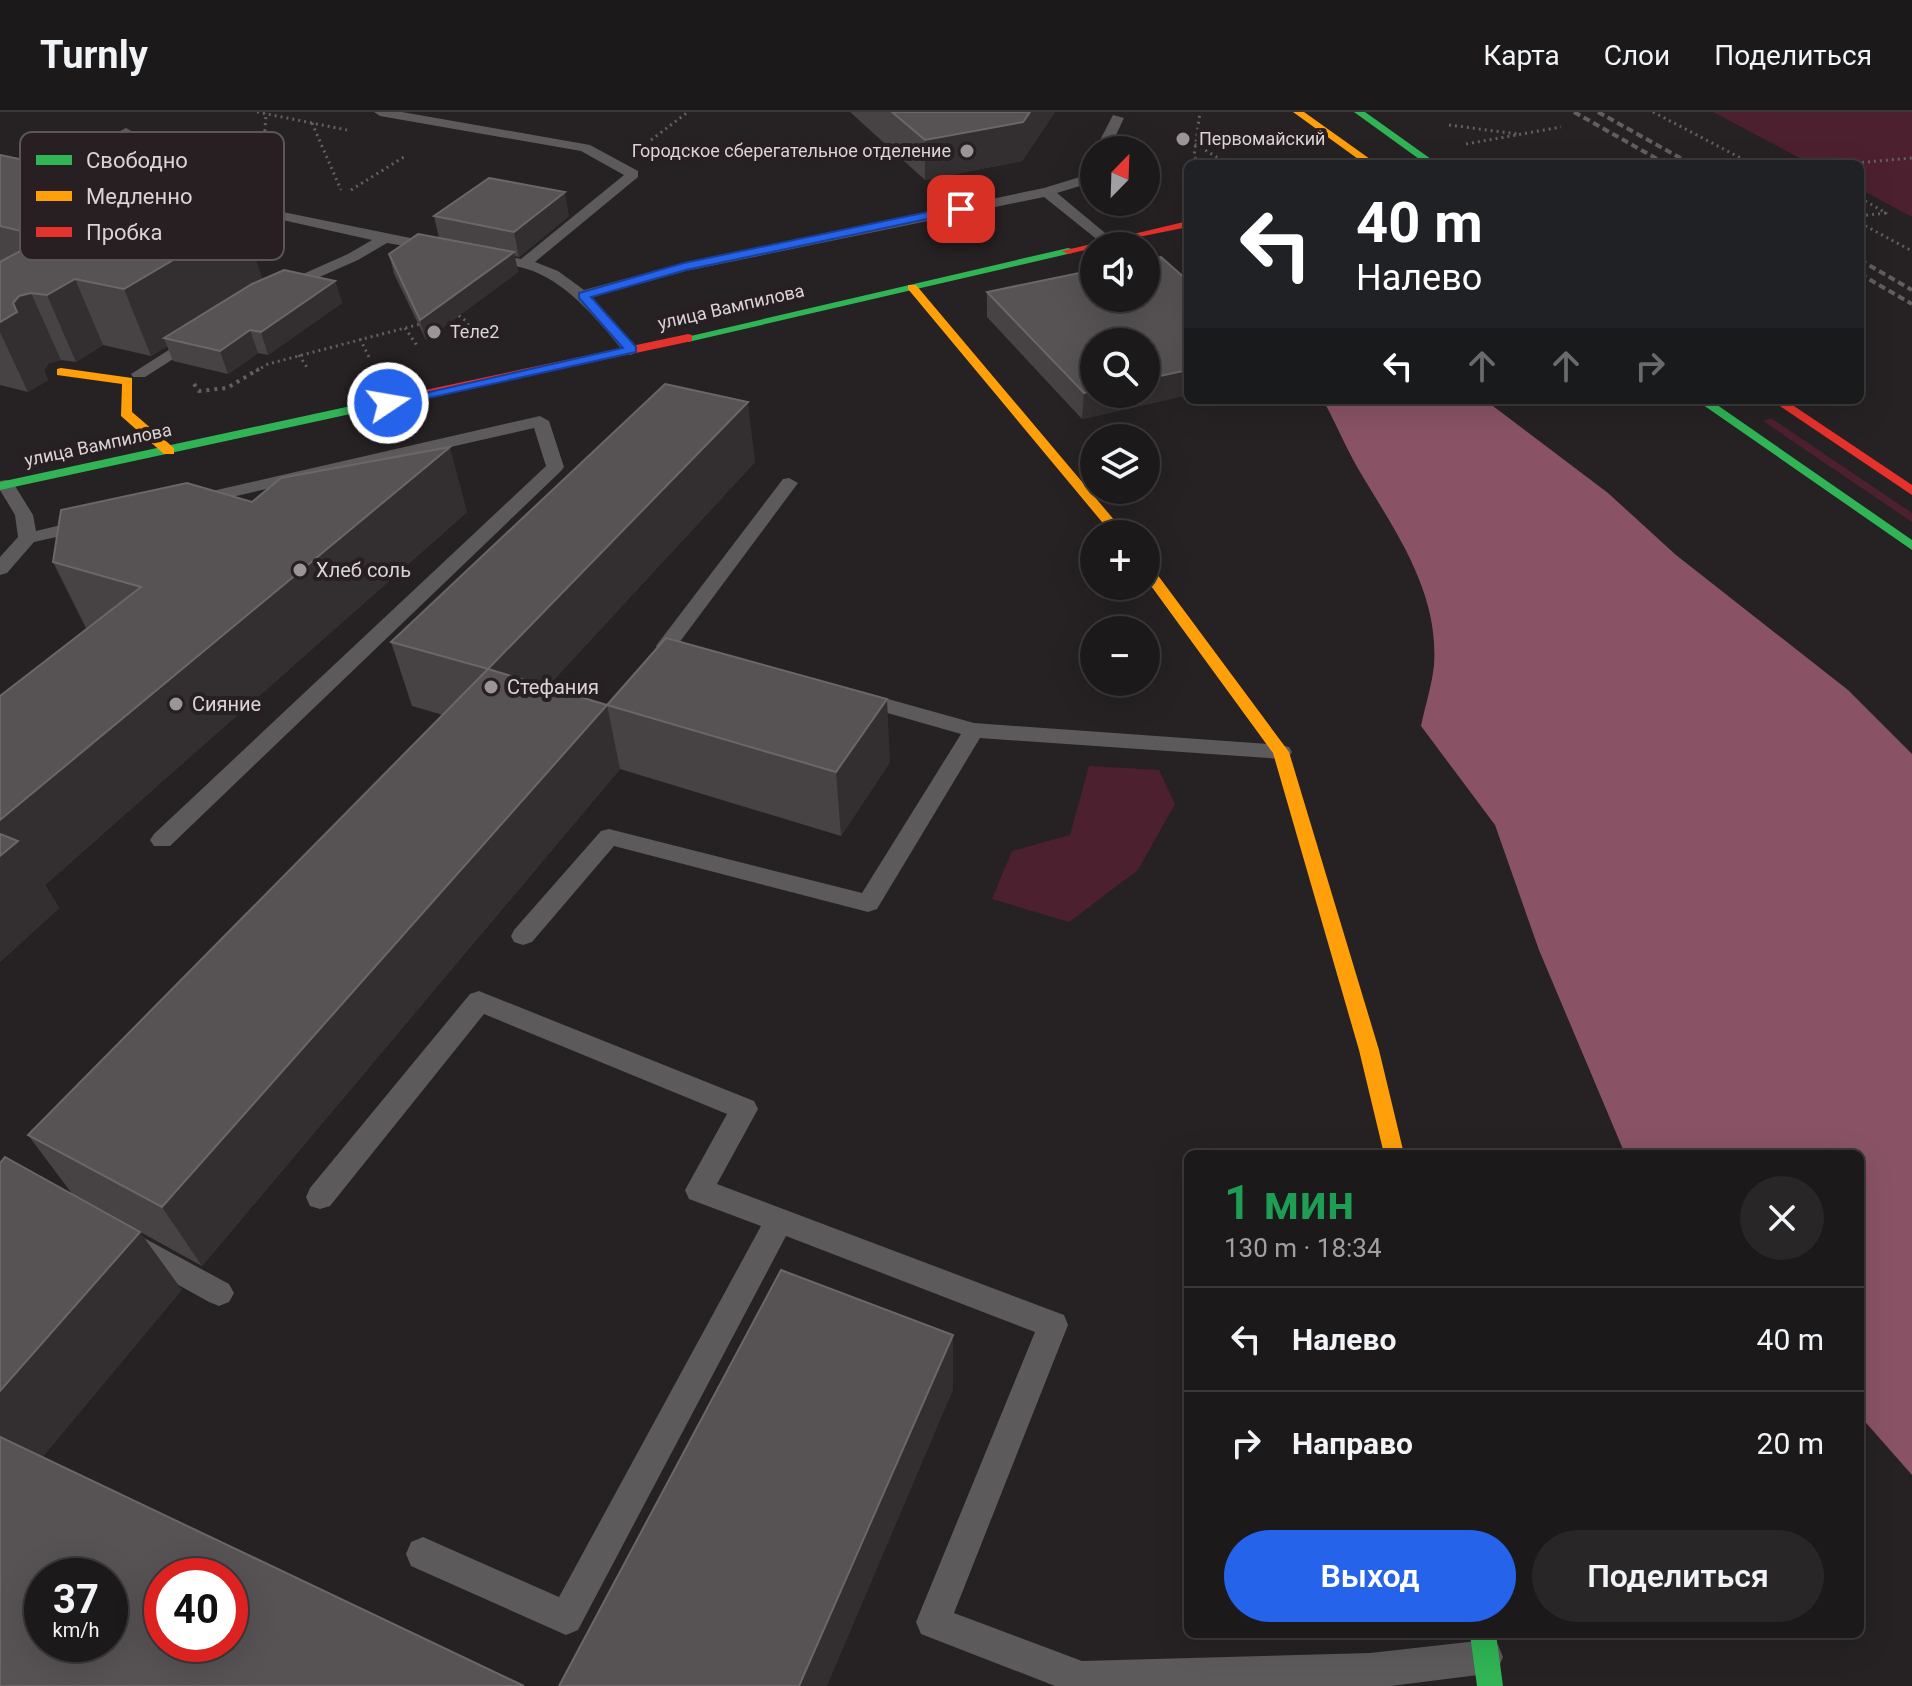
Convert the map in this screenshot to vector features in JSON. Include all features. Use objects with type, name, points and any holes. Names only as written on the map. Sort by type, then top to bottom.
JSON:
[{"type":"street","points":[[1298,112],[1366,160]]},
{"type":"street","points":[[1359,112],[1427,160]]},
{"type":"street","name":"улица Вампилова","points":[[1153,232],[1184,225]]},
{"type":"street","name":"улица Вампилова","points":[[3,485],[631,350],[1080,249]]},
{"type":"street","points":[[912,287],[1107,520]]},
{"type":"street","points":[[61,372],[128,381],[126,413],[169,451]]},
{"type":"street","points":[[1708,404],[1912,546]]},
{"type":"street","points":[[1783,404],[1912,491]]},
{"type":"street","points":[[1160,588],[1281,752],[1369,1050],[1393,1150]]},
{"type":"lane","points":[[380,112],[585,148],[633,174],[524,264]]},
{"type":"lane","points":[[1109,136],[1118,118]]},
{"type":"lane","points":[[583,295],[684,267],[1047,192],[1080,182]]},
{"type":"lane","points":[[1047,192],[1097,232]]},
{"type":"lane","points":[[284,216],[524,264],[550,273],[583,295],[631,350]]},
{"type":"lane","points":[[268,295],[353,257],[385,238]]},
{"type":"lane","points":[[139,374],[214,326]]},
{"type":"lane","points":[[162,840],[555,467],[540,421],[168,506]]},
{"type":"lane","points":[[713,658],[666,646],[789,483]]},
{"type":"lane","points":[[3,485],[24,515],[28,538]]},
{"type":"lane","points":[[0,569],[28,538],[106,520]]},
{"type":"lane","points":[[836,692],[974,730],[1281,752]]},
{"type":"lane","points":[[523,936],[609,837],[868,903],[974,730]]},
{"type":"lane","points":[[320,1197],[479,1001],[744,1109],[699,1190],[1053,1325],[933,1622],[1082,1679],[1370,1671],[1486,1659]]},
{"type":"lane","points":[[423,1554],[566,1618],[779,1221]]},
{"type":"lane","points":[[110,1232],[219,1293]]},
{"type":"path","points":[[257,112],[355,131]]},
{"type":"path","points":[[1196,160],[1194,156],[1200,112]]},
{"type":"path","points":[[1653,112],[1744,160]]},
{"type":"path","points":[[312,123],[343,194],[414,151]]},
{"type":"path","points":[[1436,126],[1450,124],[1512,131],[1519,135]]},
{"type":"path","points":[[1461,145],[1561,127]]},
{"type":"path","points":[[1196,135],[1279,138]]},
{"type":"path","points":[[1195,144],[1221,160]]},
{"type":"path","points":[[1864,162],[1912,158]]},
{"type":"path","points":[[1864,200],[1886,213],[1864,216]]},
{"type":"path","points":[[1864,225],[1912,251]]},
{"type":"path","points":[[445,318],[458,315],[466,321],[474,335]]},
{"type":"path","points":[[227,388],[268,364],[432,321]]},
{"type":"path","points":[[405,328],[418,347]]},
{"type":"path","points":[[360,339],[369,357]]},
{"type":"path","points":[[299,355],[308,369]]},
{"type":"shaded area","points":[[1713,112],[1912,112],[1912,217],[1864,191],[1864,160],[1803,160]]},
{"type":"shaded area","points":[[1325,404],[1490,404],[1608,493],[1676,555],[1848,690],[1912,754],[1912,1475],[1864,1421],[1864,1150],[1623,1150],[1539,950],[1495,825],[1421,726],[1434,665],[1430,614],[1414,566]]},
{"type":"shaded area","points":[[1771,418],[1912,513],[1912,522],[1763,421]]},
{"type":"shaded area","points":[[1089,766],[1159,770],[1175,804],[1138,870],[1069,922],[992,899],[1012,851],[1070,835]]},
{"type":"building","points":[[892,112],[1030,112],[1023,122],[925,140]]},
{"type":"building","points":[[0,155],[20,159],[20,231],[0,226]]},
{"type":"building","points":[[489,178],[565,192],[514,232],[434,216]]},
{"type":"building","points":[[418,234],[514,252],[420,320],[389,254]]},
{"type":"building","points":[[20,251],[20,260],[173,260],[124,289],[75,279],[47,295],[31,293],[19,296],[13,303],[17,312],[0,322],[0,262]]},
{"type":"building","points":[[1161,257],[1184,277],[1184,371],[1160,376],[1160,328],[1080,328],[1080,389],[987,292],[1080,273],[1080,312],[1160,312]]},
{"type":"building","points":[[284,270],[335,281],[261,332],[250,330],[220,351],[164,338],[252,284]]},
{"type":"building","points":[[665,384],[748,402],[488,669],[391,642]]},
{"type":"building","points":[[450,447],[0,820],[0,696],[141,587],[53,562],[61,510],[187,483],[252,502],[281,478]]},
{"type":"building","points":[[666,638],[887,699],[836,772],[607,705]]},
{"type":"building","points":[[488,669],[607,705],[162,1207],[28,1135]]},
{"type":"building","points":[[0,834],[18,841],[0,856]]},
{"type":"building","points":[[5,1157],[140,1232],[0,1391],[0,1163]]},
{"type":"building","points":[[781,1270],[953,1335],[799,1686],[559,1686]]},
{"type":"building","points":[[0,1437],[524,1686],[0,1686]]},
{"type":"railway","points":[[1574,112],[1659,160]]},
{"type":"railway","points":[[1598,112],[1684,160]]},
{"type":"railway","points":[[1864,262],[1912,290]]},
{"type":"railway","points":[[1864,276],[1912,304]]},
{"type":"traffic: fast","points":[[1359,112],[1427,160]]},
{"type":"traffic: fast","points":[[688,338],[1068,251]]},
{"type":"traffic: fast","points":[[0,486],[397,400]]},
{"type":"traffic: fast","points":[[1708,404],[1912,546]]},
{"type":"traffic: fast","points":[[1484,1638],[1490,1686]]},
{"type":"traffic: slow","points":[[1298,112],[1366,160]]},
{"type":"traffic: slow","points":[[912,287],[1107,520]]},
{"type":"traffic: slow","points":[[61,372],[128,381],[126,413],[169,451]]},
{"type":"traffic: slow","points":[[1160,588],[1281,752],[1369,1050],[1393,1150]]},
{"type":"traffic: jam","points":[[1068,251],[1184,225]]},
{"type":"traffic: jam","points":[[397,400],[688,338]]},
{"type":"traffic: jam","points":[[1783,404],[1912,491]]},
{"type":"place","name":"Первомайский","points":[[1183,139]]},
{"type":"place","name":"Городское сберегательное отделение","points":[[967,151]]},
{"type":"place","name":"Теле2","points":[[434,332]]},
{"type":"place","name":"Хлеб соль","points":[[300,570]]},
{"type":"place","name":"Стефания","points":[[491,687]]},
{"type":"place","name":"Сияние","points":[[176,704]]},
{"type":"route","points":[[388,403],[631,350],[583,295],[684,267],[961,209]]}]
